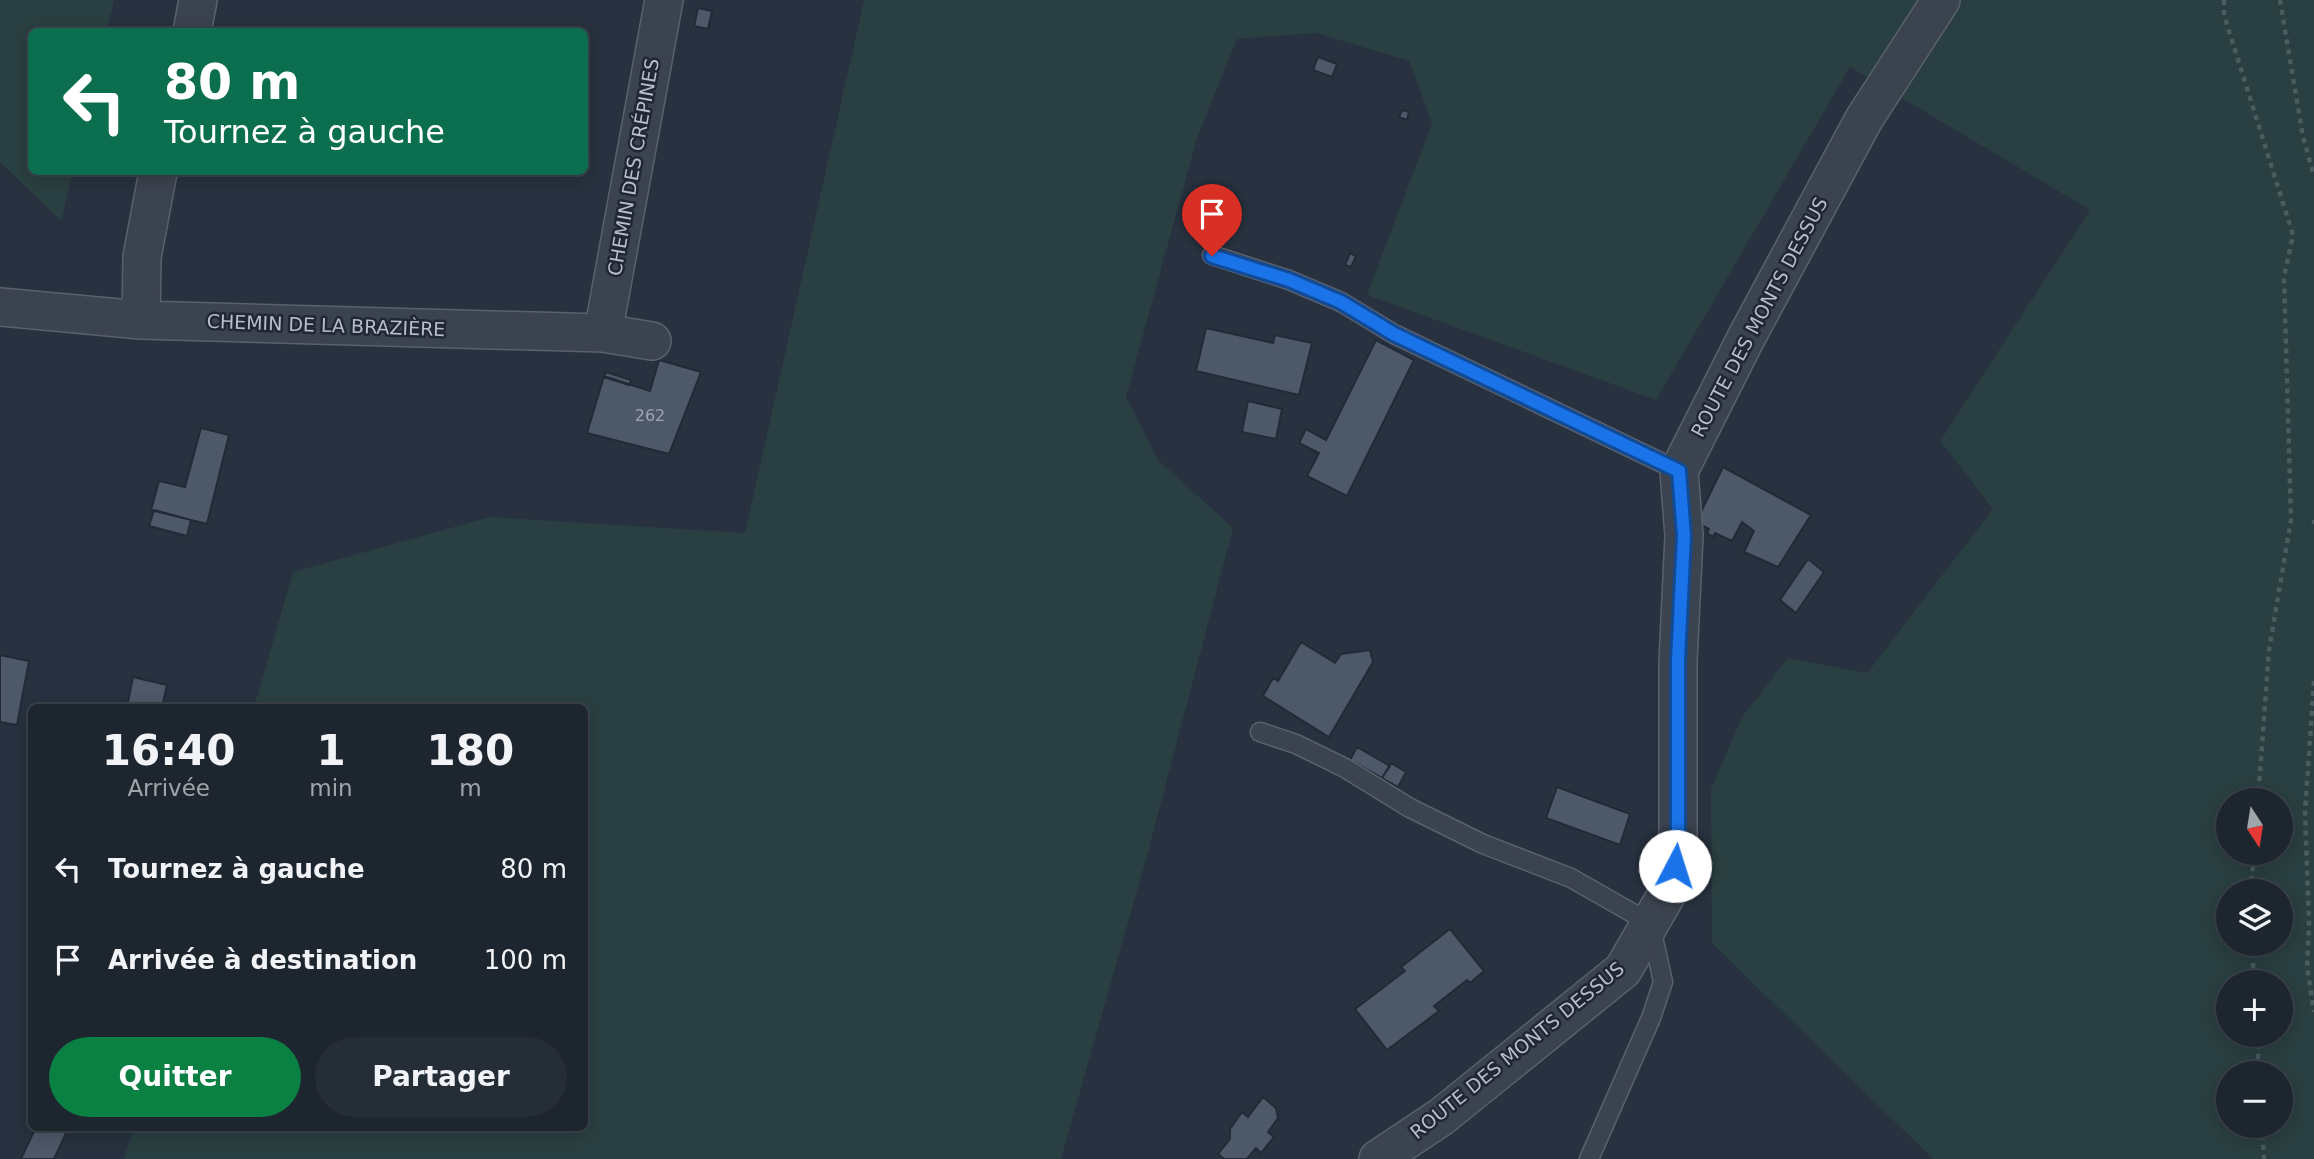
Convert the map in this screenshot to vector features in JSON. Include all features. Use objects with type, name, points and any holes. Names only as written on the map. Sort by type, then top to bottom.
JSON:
[{"type":"street","points":[[193,28],[198,0]]},
{"type":"street","name":"CHEMIN DES CRÉPINES","points":[[603,333],[664,0]]},
{"type":"street","name":"ROUTE DES MONTS DESSUS","points":[[1378,1159],[1441,1117],[1623,970],[1672,885],[1678,848],[1678,661],[1684,536],[1679,471],[1746,338],[1864,119],[1941,0]]},
{"type":"street","points":[[141,320],[142,257],[157,175]]},
{"type":"street","name":"CHEMIN DE LA BRAZIÈRE","points":[[0,307],[141,320],[603,333],[652,341]]},
{"type":"lane","points":[[1212,256],[1289,280],[1341,302],[1394,334],[1679,471]]},
{"type":"lane","points":[[1260,732],[1321,756],[1410,808],[1483,844],[1571,878],[1650,923],[1663,982],[1651,1018],[1589,1159]]},
{"type":"path","points":[[2224,0],[2224,15],[2293,234],[2284,277],[2291,520],[2269,650],[2259,788]]},
{"type":"path","points":[[2280,0],[2304,137],[2314,176]]},
{"type":"path","points":[[2314,681],[2305,812],[2309,924],[2307,966],[2314,1012]]},
{"type":"path","points":[[2263,1138],[2264,1159]]},
{"type":"green space","points":[[0,0],[114,0],[108,28],[28,28],[28,175],[72,175],[61,221],[0,162]]},
{"type":"green space","points":[[864,0],[2314,0],[2314,1159],[1933,1159],[1712,943],[1711,789],[1742,717],[1788,658],[1867,673],[1993,509],[1940,441],[2090,210],[1850,67],[1656,400],[1367,295],[1432,123],[1409,61],[1316,33],[1237,39],[1197,138],[1126,397],[1157,459],[1233,528],[1148,852],[1061,1159],[124,1159],[133,1131],[588,1131],[588,704],[255,704],[293,572],[490,517],[745,533]]},
{"type":"building","points":[[698,8],[712,11],[708,29],[694,26]]},
{"type":"building","points":[[1318,57],[1337,64],[1332,77],[1313,70]]},
{"type":"building","points":[[1402,110],[1409,112],[1407,120],[1399,117]]},
{"type":"building","points":[[1350,253],[1356,256],[1351,267],[1345,265]]},
{"type":"building","points":[[1206,328],[1273,343],[1275,335],[1312,343],[1299,395],[1196,371]]},
{"type":"building","points":[[1376,340],[1414,360],[1347,496],[1307,476],[1319,453],[1299,443],[1306,429],[1326,440]]},
{"type":"building","points":[[659,360],[701,372],[669,454],[587,433],[604,376],[650,391]]},
{"type":"building","points":[[606,372],[631,380],[629,385],[604,377]]},
{"type":"building","points":[[1248,401],[1282,409],[1276,439],[1242,432]]},
{"type":"building","points":[[201,428],[229,435],[207,524],[151,510],[159,481],[185,487]]},
{"type":"building","points":[[1723,467],[1811,515],[1778,567],[1744,552],[1754,531],[1742,522],[1732,541],[1715,533],[1713,537],[1707,533],[1709,529],[1696,522]]},
{"type":"building","points":[[154,510],[191,520],[187,536],[149,526]]},
{"type":"building","points":[[1808,559],[1824,572],[1796,613],[1780,600]]},
{"type":"building","points":[[1301,642],[1335,663],[1341,654],[1370,650],[1373,662],[1329,737],[1263,696],[1273,678],[1278,681]]},
{"type":"building","points":[[0,655],[29,661],[17,725],[0,722]]},
{"type":"building","points":[[133,677],[167,685],[163,704],[128,704]]},
{"type":"building","points":[[1357,747],[1390,766],[1382,778],[1350,760]]},
{"type":"building","points":[[1391,763],[1406,772],[1398,787],[1382,778]]},
{"type":"building","points":[[1557,787],[1630,814],[1620,845],[1546,818]]},
{"type":"building","points":[[1450,929],[1484,971],[1470,983],[1467,980],[1434,1006],[1439,1011],[1387,1050],[1355,1009],[1405,971],[1401,967]]},
{"type":"building","points":[[1263,1097],[1276,1108],[1278,1118],[1268,1132],[1274,1137],[1261,1153],[1256,1148],[1247,1159],[1224,1159],[1218,1154],[1230,1139],[1230,1129],[1242,1112],[1248,1117]]},
{"type":"building","points":[[34,1131],[67,1131],[54,1159],[21,1159]]},
{"type":"route","points":[[1212,256],[1289,280],[1341,302],[1394,334],[1679,471],[1684,536],[1678,661],[1678,848],[1675,866]]}]
